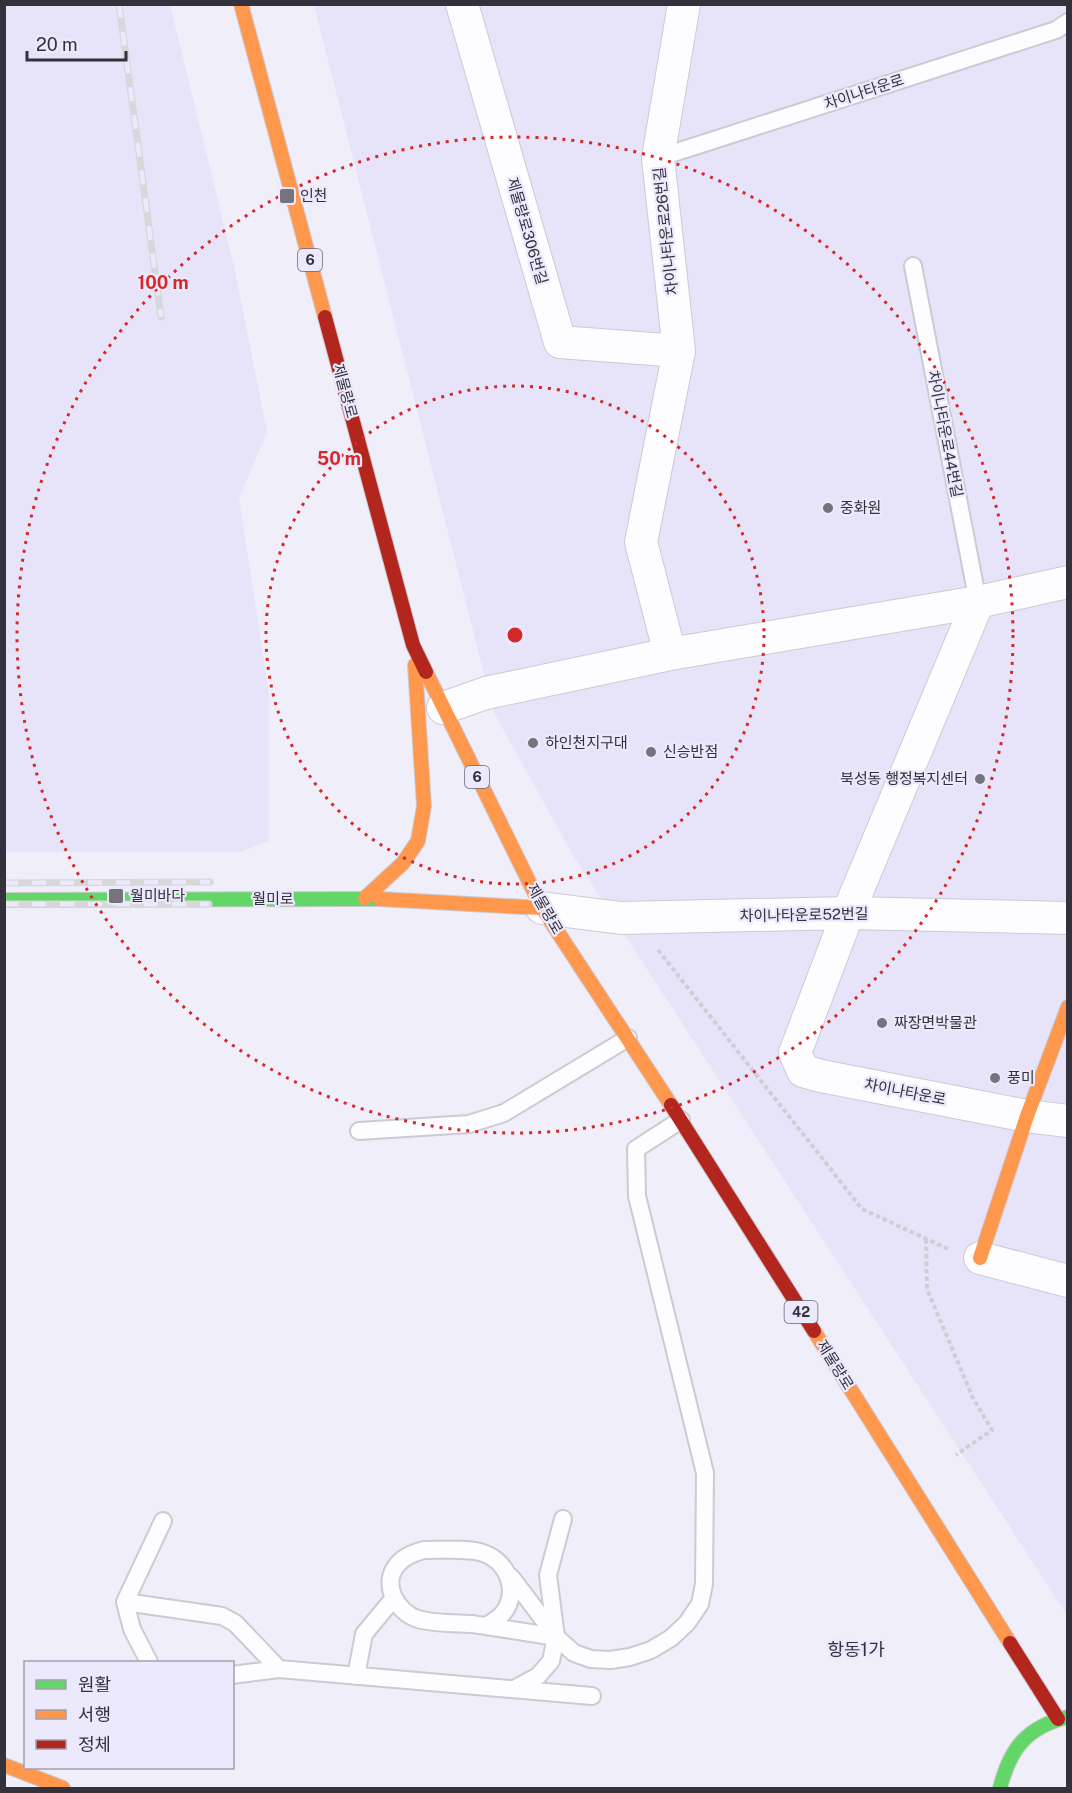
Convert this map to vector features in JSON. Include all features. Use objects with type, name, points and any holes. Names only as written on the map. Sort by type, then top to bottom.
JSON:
[{"type":"main road","name":"제물량로","points":[[241,4],[413,645],[443,708],[542,908],[681,1120],[1063,1718]]},
{"type":"main road","points":[[365,898],[403,863],[418,841],[424,806],[413,645]]},
{"type":"main road","name":"월미로","points":[[4,900],[365,898],[542,908]]},
{"type":"main road","points":[[980,1258],[1027,1116],[1068,1007]]},
{"type":"main road","points":[[1000,1788],[1006,1766],[1019,1744],[1038,1728],[1063,1718]]},
{"type":"main road","points":[[4,1765],[63,1788]]},
{"type":"street","name":"제물량로306번길","points":[[462,4],[560,342],[679,351]]},
{"type":"street","name":"차이나타운로26번길","points":[[679,351],[658,158],[684,4]]},
{"type":"street","points":[[670,654],[641,542],[679,351]]},
{"type":"street","points":[[443,708],[486,693],[670,654],[978,602],[1068,582]]},
{"type":"street","points":[[849,913],[978,602]]},
{"type":"street","name":"차이나타운로52번길","points":[[542,908],[621,918],[849,913],[1068,918]]},
{"type":"street","name":"차이나타운로","points":[[849,913],[795,1053],[803,1071],[1027,1116]]},
{"type":"street","points":[[1027,1116],[1068,1121]]},
{"type":"street","points":[[980,1258],[1068,1281]]},
{"type":"lane","name":"차이나타운로","points":[[658,158],[1056,30],[1068,22]]},
{"type":"lane","name":"차이나타운로44번길","points":[[913,266],[978,602]]},
{"type":"lane","points":[[359,1131],[469,1124],[504,1113],[628,1038]]},
{"type":"lane","points":[[556,1637],[486,1626],[418,1619],[403,1610],[393,1599],[390,1583],[395,1566],[408,1554],[424,1550],[482,1552],[495,1559],[507,1571],[556,1637],[574,1653],[591,1659],[610,1660],[630,1657],[651,1650],[671,1638],[687,1623],[699,1604],[704,1584],[705,1473],[637,1196],[636,1149],[681,1120]]},
{"type":"lane","points":[[516,1688],[538,1676],[551,1661],[556,1637],[548,1575],[563,1519]]},
{"type":"lane","points":[[148,1661],[132,1629],[125,1602],[163,1521]]},
{"type":"lane","points":[[486,1626],[502,1616],[510,1602],[512,1587],[507,1571]]},
{"type":"lane","points":[[356,1676],[364,1634],[393,1599]]},
{"type":"lane","points":[[125,1602],[222,1616],[235,1623],[279,1669]]},
{"type":"lane","points":[[234,1675],[279,1669],[592,1696]]},
{"type":"path","points":[[658,950],[862,1209],[951,1250],[980,1258]]},
{"type":"path","points":[[926,1239],[927,1289],[973,1398],[992,1430],[956,1455]]},
{"type":"shaded area","points":[[4,5],[170,5],[234,266],[267,432],[239,498],[269,694],[269,841],[240,852],[5,852]]},
{"type":"shaded area","points":[[314,5],[1067,5],[1067,1615],[574,857],[494,713]]},
{"type":"railway","points":[[119,4],[161,317]]},
{"type":"railway","points":[[4,883],[210,882]]},
{"type":"railway","points":[[4,904],[209,904]]},
{"type":"traffic: fast","points":[[4,900],[379,899]]},
{"type":"traffic: fast","points":[[1000,1788],[1009,1761],[1022,1741],[1041,1727],[1068,1717]]},
{"type":"traffic: slow","points":[[241,4],[325,317]]},
{"type":"traffic: slow","points":[[365,898],[403,863],[418,841],[424,806],[415,665]]},
{"type":"traffic: slow","points":[[426,672],[542,908],[671,1105]]},
{"type":"traffic: slow","points":[[379,899],[542,908]]},
{"type":"traffic: slow","points":[[980,1258],[1027,1116],[1068,1007]]},
{"type":"traffic: slow","points":[[814,1331],[1010,1643]]},
{"type":"traffic: slow","points":[[4,1765],[63,1788]]},
{"type":"traffic: jam","points":[[325,317],[413,645],[426,672]]},
{"type":"traffic: jam","points":[[671,1105],[814,1331]]},
{"type":"traffic: jam","points":[[1010,1643],[1058,1719]]},
{"type":"place","name":"인천","points":[[287,196]]},
{"type":"place","name":"중화원","points":[[828,508]]},
{"type":"place","name":"하인천지구대","points":[[533,743]]},
{"type":"place","name":"신승반점","points":[[651,752]]},
{"type":"place","name":"북성동 행정복지센터","points":[[980,779]]},
{"type":"place","name":"월미바다","points":[[116,896]]},
{"type":"place","name":"짜장면박물관","points":[[882,1023]]},
{"type":"place","name":"풍미","points":[[995,1078]]},
{"type":"district","name":"항동1가","points":[[856,1650]]}]
